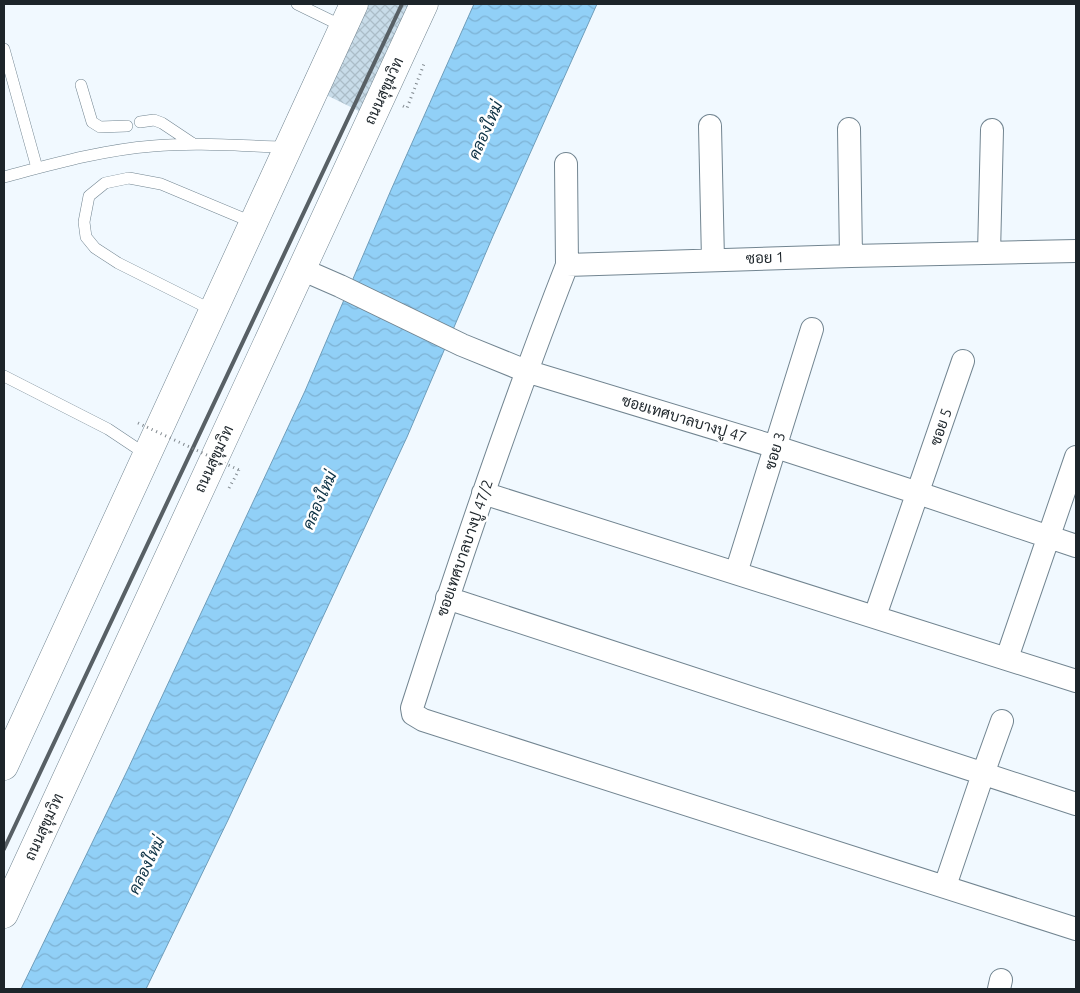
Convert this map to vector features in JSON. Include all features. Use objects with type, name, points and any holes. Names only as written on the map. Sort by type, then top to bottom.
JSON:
[{"type":"highway","name":"ถนนสุขุมวิท","points":[[4,914],[424,4]]},
{"type":"highway","points":[[4,766],[349,15]]},
{"type":"street","points":[[710,126],[713,260]]},
{"type":"street","points":[[849,129],[851,256]]},
{"type":"street","points":[[988,253],[992,130]]},
{"type":"street","points":[[526,371],[567,265],[566,164]]},
{"type":"street","name":"ซอย 1","points":[[567,265],[1076,251]]},
{"type":"street","name":"ซอยเทศบาลบางปู 47","points":[[301,269],[462,345],[526,371],[918,492],[1076,546]]},
{"type":"street","name":"ซอย 3","points":[[736,573],[812,329]]},
{"type":"street","name":"ซอย 5","points":[[875,616],[963,361]]},
{"type":"street","name":"ซอยเทศบาลบางปู 47/2","points":[[526,371],[447,598],[412,708],[413,714],[423,720],[945,886]]},
{"type":"street","points":[[1007,658],[1076,457]]},
{"type":"street","points":[[483,493],[1076,681]]},
{"type":"street","points":[[447,598],[1076,804]]},
{"type":"street","points":[[1002,721],[982,774],[945,886],[1076,928]]},
{"type":"lane","points":[[298,4],[349,15]]},
{"type":"lane","points":[[4,49],[37,168]]},
{"type":"lane","points":[[81,85],[92,122],[100,127],[127,126]]},
{"type":"lane","points":[[140,122],[154,120],[162,123],[192,143]]},
{"type":"lane","points":[[4,177],[93,155],[152,146],[192,143],[288,148]]},
{"type":"lane","points":[[214,311],[118,263],[95,248],[86,237],[84,222],[89,196],[105,183],[130,178],[162,184],[254,223]]},
{"type":"lane","points":[[4,376],[108,429],[147,455]]},
{"type":"path","points":[[138,423],[238,470],[230,488]]},
{"type":"water","name":"คลองใหม่","points":[[474,4],[597,4],[493,236],[407,437],[229,818],[146,989],[21,989],[128,769],[305,391],[391,190]]},
{"type":"building","points":[[339,4],[428,4],[375,119],[302,83]]},
{"type":"railway","points":[[4,849],[402,4]]}]
